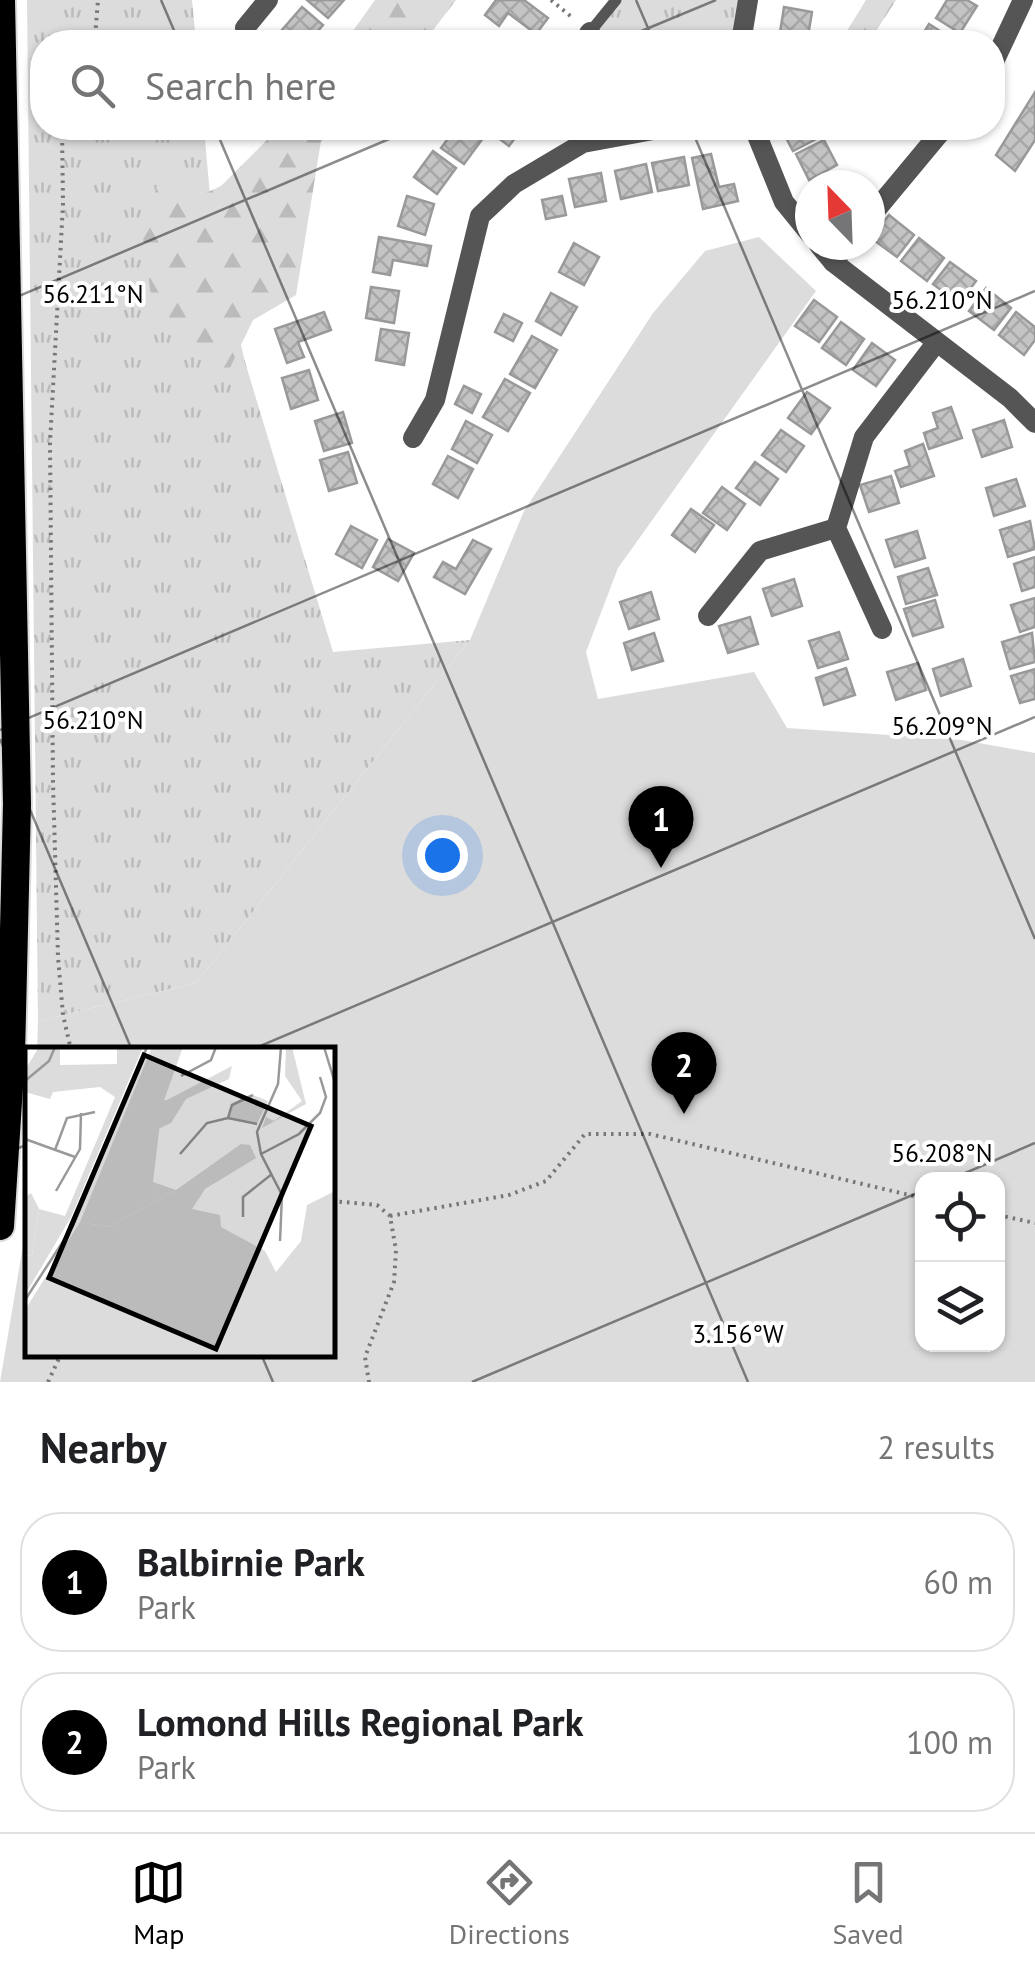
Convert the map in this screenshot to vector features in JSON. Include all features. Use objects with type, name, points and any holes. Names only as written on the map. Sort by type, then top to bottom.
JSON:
[{"type":"highway","points":[[0,1226],[11,1055],[17,804],[1,0]]},
{"type":"street","points":[[245,28],[268,0]]},
{"type":"street","points":[[742,30],[748,0]]},
{"type":"street","points":[[1005,38],[1023,0]]},
{"type":"street","points":[[413,438],[435,400],[480,216],[514,184],[575,140]]},
{"type":"street","points":[[759,140],[784,202],[795,216]]},
{"type":"street","points":[[885,199],[934,140]]},
{"type":"street","points":[[832,262],[1010,398],[1035,423]]},
{"type":"street","points":[[882,628],[836,528],[864,437],[936,343]]},
{"type":"street","points":[[708,616],[760,551],[836,528]]},
{"type":"lane","points":[[592,30],[616,0]]},
{"type":"path","points":[[96,30],[98,0]]},
{"type":"path","points":[[551,0],[580,30]]},
{"type":"path","points":[[62,140],[63,204],[50,444],[53,782],[58,957],[70,1047]]},
{"type":"path","points":[[390,1216],[509,1195],[546,1181],[585,1134],[650,1134],[915,1196]]},
{"type":"path","points":[[335,1202],[378,1205],[390,1216],[396,1250],[394,1282],[365,1357],[369,1382]]},
{"type":"path","points":[[1005,1217],[1035,1223]]},
{"type":"path","points":[[48,1382],[60,1357]]},
{"type":"green space","points":[[27,0],[192,0],[195,30],[30,30],[30,140],[205,140],[213,229],[245,362],[333,652],[470,640],[196,983],[38,1021]]},
{"type":"green space","points":[[375,0],[456,0],[433,30],[354,30]]},
{"type":"green space","points":[[616,0],[748,0],[743,30],[593,30]]},
{"type":"green space","points":[[866,0],[896,0],[877,30],[847,30]]},
{"type":"green space","points":[[267,140],[323,140],[296,295],[253,320],[226,376],[153,310],[143,238],[164,159],[182,204],[221,186]]},
{"type":"green space","points":[[759,237],[816,291],[618,568],[586,652],[598,699],[754,672],[787,728],[962,740],[1035,753],[1035,1382],[0,1382],[25,1234],[25,1357],[335,1357],[335,1047],[37,1047],[38,1021],[196,983],[470,640],[524,511],[653,313],[705,251]]},
{"type":"building","points":[[307,0],[344,0],[328,18]]},
{"type":"building","points":[[496,0],[524,0],[548,18],[539,30],[531,30],[508,13],[499,26],[485,15]]},
{"type":"building","points":[[947,0],[967,0],[977,6],[962,30],[936,18]]},
{"type":"building","points":[[302,7],[323,25],[319,30],[282,30]]},
{"type":"building","points":[[784,7],[812,12],[809,30],[780,30]]},
{"type":"building","points":[[1035,92],[1035,140],[1015,171],[996,155]]},
{"type":"building","points":[[447,140],[482,140],[464,164],[441,148]]},
{"type":"building","points":[[787,140],[814,140],[793,151]]},
{"type":"building","points":[[824,140],[837,165],[828,170],[804,170],[796,154]]},
{"type":"building","points":[[433,151],[456,168],[437,194],[414,177]]},
{"type":"building","points":[[711,154],[719,187],[734,184],[738,201],[703,209],[692,158]]},
{"type":"building","points":[[684,157],[689,185],[658,191],[652,163]]},
{"type":"building","points":[[646,164],[652,192],[621,199],[615,171]]},
{"type":"building","points":[[601,173],[606,201],[575,207],[569,179]]},
{"type":"building","points":[[407,196],[434,204],[425,235],[398,226]]},
{"type":"building","points":[[562,196],[566,215],[546,219],[542,200]]},
{"type":"building","points":[[889,215],[914,235],[897,257],[885,248],[885,220]]},
{"type":"building","points":[[379,237],[431,246],[427,266],[393,260],[390,275],[373,272]]},
{"type":"building","points":[[919,238],[944,258],[927,281],[901,261]]},
{"type":"building","points":[[574,243],[599,257],[584,285],[559,272]]},
{"type":"building","points":[[950,262],[976,281],[959,304],[933,284]]},
{"type":"building","points":[[371,287],[399,291],[394,323],[366,318]]},
{"type":"building","points":[[986,288],[1011,308],[994,330],[969,311]]},
{"type":"building","points":[[551,293],[577,307],[561,335],[536,321]]},
{"type":"building","points":[[814,300],[837,317],[819,342],[795,326]]},
{"type":"building","points":[[324,312],[331,330],[298,342],[304,357],[287,363],[275,329]]},
{"type":"building","points":[[1016,312],[1035,327],[1035,340],[1024,355],[999,335]]},
{"type":"building","points":[[504,314],[522,323],[513,341],[495,332]]},
{"type":"building","points":[[841,322],[864,339],[846,365],[822,348]]},
{"type":"building","points":[[381,329],[409,333],[404,365],[376,360]]},
{"type":"building","points":[[532,336],[557,350],[535,388],[510,374]]},
{"type":"building","points":[[872,343],[895,360],[876,386],[853,370]]},
{"type":"building","points":[[309,370],[318,400],[291,409],[282,378]]},
{"type":"building","points":[[505,379],[530,393],[508,431],[483,417]]},
{"type":"building","points":[[464,386],[481,394],[472,413],[455,404]]},
{"type":"building","points":[[807,392],[830,408],[811,434],[788,418]]},
{"type":"building","points":[[951,407],[962,438],[929,449],[924,433],[938,428],[933,413]]},
{"type":"building","points":[[343,412],[352,443],[324,451],[315,421]]},
{"type":"building","points":[[1004,420],[1012,447],[982,457],[973,430]]},
{"type":"building","points":[[466,421],[492,435],[477,463],[452,449]]},
{"type":"building","points":[[781,430],[804,446],[786,472],[762,455]]},
{"type":"building","points":[[923,444],[934,476],[901,487],[895,471],[910,466],[905,451]]},
{"type":"building","points":[[348,452],[357,483],[329,491],[320,460]]},
{"type":"building","points":[[448,456],[473,469],[458,498],[433,484]]},
{"type":"building","points":[[755,462],[778,479],[760,505],[736,488]]},
{"type":"building","points":[[891,476],[899,503],[869,512],[860,485]]},
{"type":"building","points":[[1016,479],[1025,506],[994,516],[986,488]]},
{"type":"building","points":[[722,487],[745,504],[727,530],[703,513]]},
{"type":"building","points":[[691,509],[714,525],[695,552],[672,535]]},
{"type":"building","points":[[1030,521],[1035,549],[1008,557],[1000,530]]},
{"type":"building","points":[[351,526],[377,540],[362,568],[336,554]]},
{"type":"building","points":[[917,531],[925,558],[895,567],[886,540]]},
{"type":"building","points":[[388,539],[414,553],[398,581],[373,567]]},
{"type":"building","points":[[473,540],[491,549],[465,594],[434,577],[443,562],[456,569]]},
{"type":"building","points":[[1035,557],[1035,587],[1022,591],[1014,564]]},
{"type":"building","points":[[928,568],[937,595],[906,604],[898,577]]},
{"type":"building","points":[[794,579],[802,606],[772,616],[763,589]]},
{"type":"building","points":[[651,592],[659,619],[629,629],[620,602]]},
{"type":"building","points":[[1035,598],[1035,627],[1020,632],[1011,605]]},
{"type":"building","points":[[935,600],[943,627],[913,636],[904,609]]},
{"type":"building","points":[[750,617],[758,644],[728,653],[719,626]]},
{"type":"building","points":[[839,632],[848,659],[818,668],[809,641]]},
{"type":"building","points":[[654,633],[663,661],[632,670],[624,643]]},
{"type":"building","points":[[1032,633],[1035,662],[1010,669],[1002,642]]},
{"type":"building","points":[[963,659],[971,686],[941,696],[933,669]]},
{"type":"building","points":[[918,663],[926,690],[896,700],[887,672]]},
{"type":"building","points":[[846,668],[855,695],[824,705],[816,678]]},
{"type":"building","points":[[1035,669],[1035,699],[1020,703],[1011,676]]},
{"type":"place","name":"Balbirnie Park","points":[[661,868]]},
{"type":"place","name":"Lomond Hills Regional Park","points":[[684,1114]]}]
